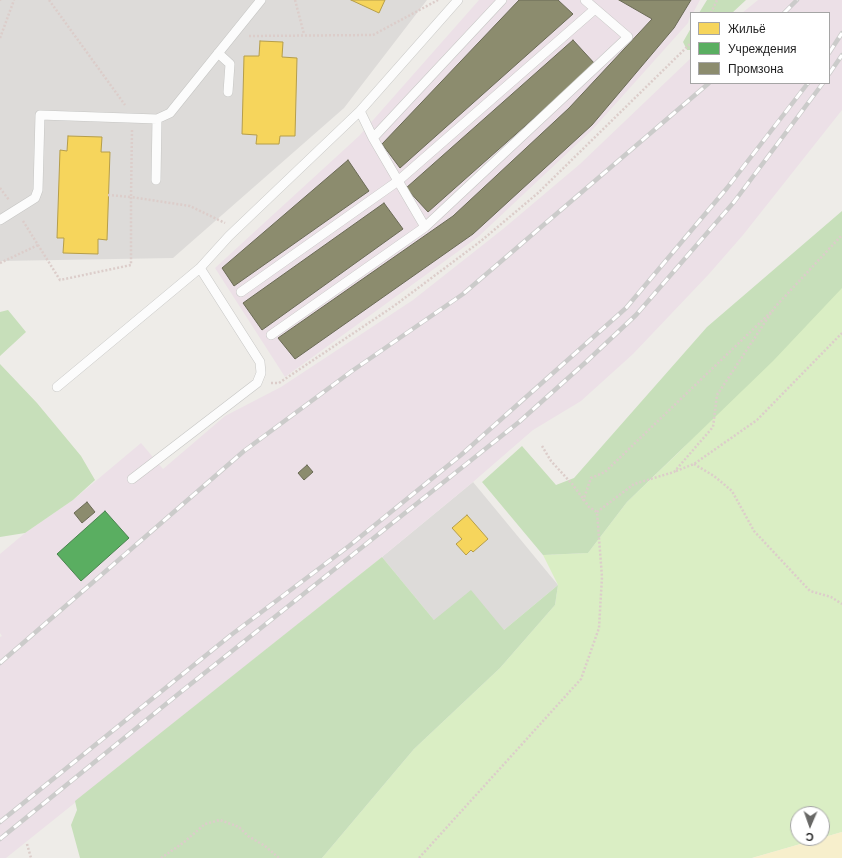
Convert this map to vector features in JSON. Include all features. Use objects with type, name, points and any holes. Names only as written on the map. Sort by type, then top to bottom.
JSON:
[{"type":"lane","points":[[0,220],[35,198],[38,190],[40,115],[157,119],[170,113],[261,0]]},
{"type":"lane","points":[[57,387],[200,268],[237,228],[360,110],[458,0]]},
{"type":"lane","points":[[373,138],[502,0]]},
{"type":"lane","points":[[271,336],[425,227],[628,37],[584,0]]},
{"type":"lane","points":[[241,292],[398,181],[595,9]]},
{"type":"lane","points":[[218,53],[230,64],[228,92]]},
{"type":"lane","points":[[360,110],[373,138],[425,227]]},
{"type":"lane","points":[[156,180],[157,119]]},
{"type":"lane","points":[[132,479],[257,383],[262,373],[260,362],[200,268]]},
{"type":"path","points":[[0,38],[14,0]]},
{"type":"path","points":[[0,188],[16,210],[60,280],[131,265],[132,117],[49,0]]},
{"type":"path","points":[[295,0],[304,34]]},
{"type":"path","points":[[232,37],[304,34],[373,35],[438,0]]},
{"type":"path","points":[[711,12],[717,0]]},
{"type":"path","points":[[257,383],[280,383],[394,306],[481,241],[538,193],[690,44]]},
{"type":"path","points":[[108,195],[190,206],[237,228]]},
{"type":"path","points":[[584,501],[591,478],[605,472],[775,307],[842,235]]},
{"type":"path","points":[[0,263],[38,245]]},
{"type":"path","points":[[674,472],[713,427],[717,395],[775,307]]},
{"type":"path","points":[[597,512],[634,484],[674,472],[694,464],[757,420],[842,333]]},
{"type":"path","points":[[542,446],[551,461],[573,485],[588,507],[597,512]]},
{"type":"path","points":[[694,464],[714,476],[732,491],[754,531],[810,591],[831,598],[842,604]]},
{"type":"path","points":[[419,858],[581,679],[599,628],[602,577],[597,512]]},
{"type":"path","points":[[161,858],[183,843],[205,824],[220,820],[239,827],[248,836],[265,846],[279,858]]},
{"type":"path","points":[[27,844],[31,858]]},
{"type":"shaded area","points":[[0,0],[427,0],[344,108],[173,258],[0,261]]},
{"type":"shaded area","points":[[479,0],[700,0],[694,12],[690,12],[688,23],[593,129],[478,237],[285,377],[215,268],[359,136]]},
{"type":"shaded area","points":[[758,0],[842,0],[842,110],[743,235],[709,274],[633,354],[581,401],[533,430],[382,557],[6,858],[0,858],[0,637],[2,636],[0,633],[0,554],[25,533],[73,500],[141,443],[163,469],[225,416],[281,387],[413,300],[503,229],[580,164],[690,59],[690,84],[830,84],[830,12],[743,12]]},
{"type":"shaded area","points":[[473,482],[558,585],[504,630],[434,620],[382,557]]},
{"type":"green space","points":[[707,0],[746,0],[733,12],[700,12]]},
{"type":"green space","points":[[690,30],[690,50],[687,50],[683,42]]},
{"type":"green space","points":[[842,211],[842,288],[773,361],[627,502],[588,553],[543,555],[482,482],[522,446],[556,485],[574,478],[707,327]]},
{"type":"green space","points":[[842,285],[842,832],[830,836],[830,806],[790,806],[790,846],[793,846],[752,858],[322,858],[414,749],[500,668],[555,605],[558,585],[543,555],[588,553],[627,502],[677,454]]},
{"type":"green space","points":[[8,310],[26,332],[0,356],[0,312]]},
{"type":"green space","points":[[0,364],[37,403],[81,456],[95,480],[73,500],[25,533],[0,537]]},
{"type":"green space","points":[[382,557],[434,620],[471,590],[504,630],[558,585],[555,605],[500,668],[414,749],[322,858],[80,858],[71,825],[77,810],[75,801]]},
{"type":"sand","points":[[842,832],[842,858],[752,858],[794,846],[830,846],[830,835]]},
{"type":"building: Жильё","points":[[351,0],[385,0],[379,13]]},
{"type":"building: Жильё","points":[[260,41],[283,42],[282,57],[297,58],[295,136],[280,136],[279,144],[256,144],[257,135],[242,134],[244,56],[259,56]]},
{"type":"building: Жильё","points":[[68,136],[102,137],[101,152],[110,152],[107,240],[98,239],[98,254],[63,253],[64,238],[57,238],[60,150],[67,151]]},
{"type":"building: Жильё","points":[[467,515],[488,539],[473,552],[471,550],[466,555],[456,544],[462,539],[452,528]]},
{"type":"building: Учреждения","points":[[105,511],[129,538],[81,581],[57,554]]},
{"type":"building: Промзона","points":[[519,0],[558,0],[573,14],[400,168],[382,144]]},
{"type":"building: Промзона","points":[[619,0],[691,0],[674,28],[592,125],[473,234],[295,359],[278,338],[453,216],[569,108],[652,19]]},
{"type":"building: Промзона","points":[[573,40],[595,64],[428,212],[406,188]]},
{"type":"building: Промзона","points":[[348,160],[369,191],[234,286],[222,268]]},
{"type":"building: Промзона","points":[[384,203],[403,229],[262,330],[243,303]]},
{"type":"building: Промзона","points":[[307,465],[313,472],[304,480],[298,473]]},
{"type":"building: Промзона","points":[[87,502],[95,512],[82,523],[74,513]]},
{"type":"railway","points":[[785,12],[797,0]]},
{"type":"railway","points":[[830,51],[842,33]]},
{"type":"railway","points":[[830,73],[842,55]]},
{"type":"railway","points":[[0,663],[244,451],[352,371],[463,294],[708,84]]},
{"type":"railway","points":[[0,822],[231,635],[349,546],[461,455],[626,308],[727,188],[807,84]]},
{"type":"railway","points":[[0,839],[182,691],[519,422],[586,362],[636,315],[734,202],[822,84]]}]
